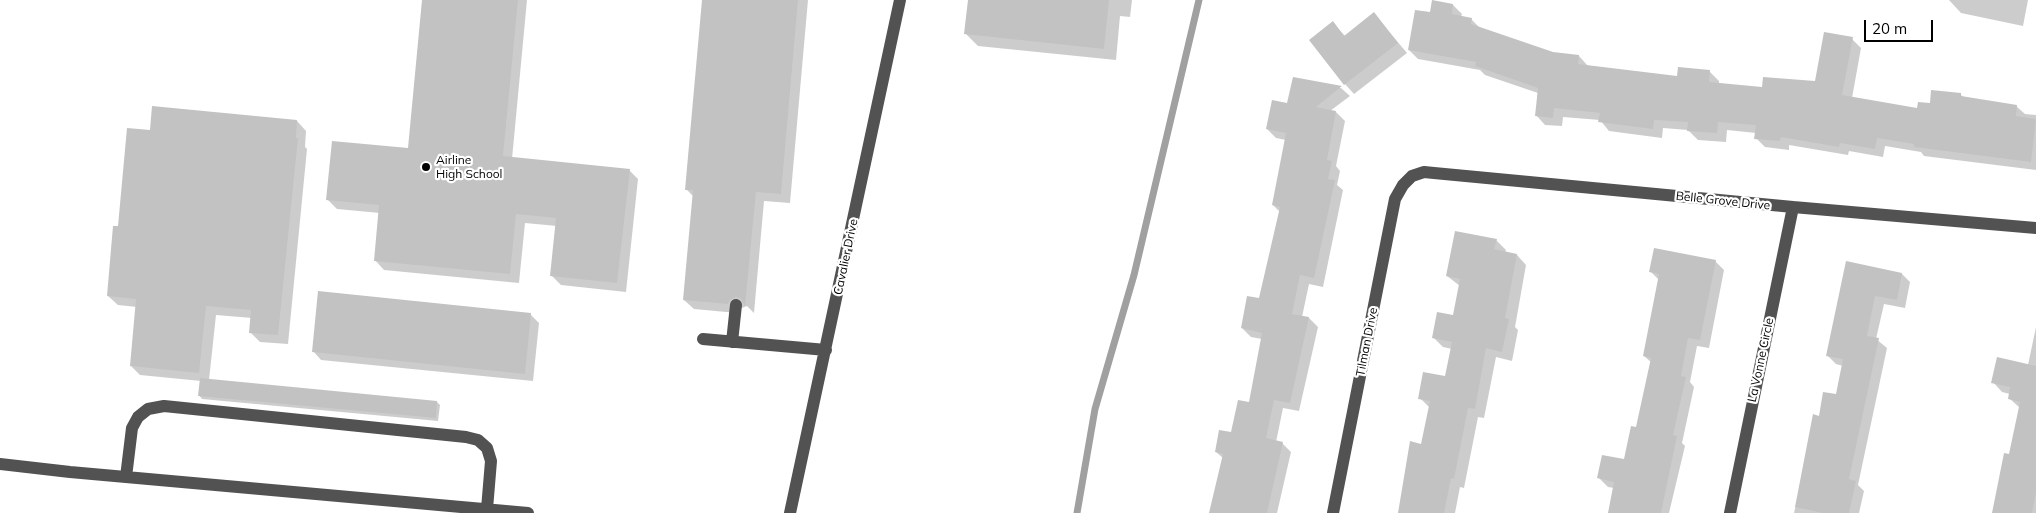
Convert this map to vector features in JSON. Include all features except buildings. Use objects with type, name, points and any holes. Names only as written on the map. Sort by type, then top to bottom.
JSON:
[{"type":"street","name":"Cavalier Drive","points":[[790,513],[900,0]]},
{"type":"street","name":"Belle Grove Drive","points":[[1412,176],[1424,172],[2036,228]]},
{"type":"street","name":"Tilman Drive","points":[[1333,513],[1396,199],[1403,185],[1412,176]]},
{"type":"street","name":"La Vonne Circle","points":[[1730,513],[1793,207]]},
{"type":"street","points":[[732,342],[736,305]]},
{"type":"street","points":[[703,339],[826,350]]},
{"type":"street","points":[[126,477],[132,428],[138,417],[148,409],[164,406],[466,437],[478,440],[487,448],[491,461],[487,509]]},
{"type":"street","points":[[0,464],[528,513]]},
{"type":"waterway","points":[[1077,513],[1095,409],[1134,275],[1199,0]]},
{"type":"place","name":"Airline High School","points":[[426,167]]}]
